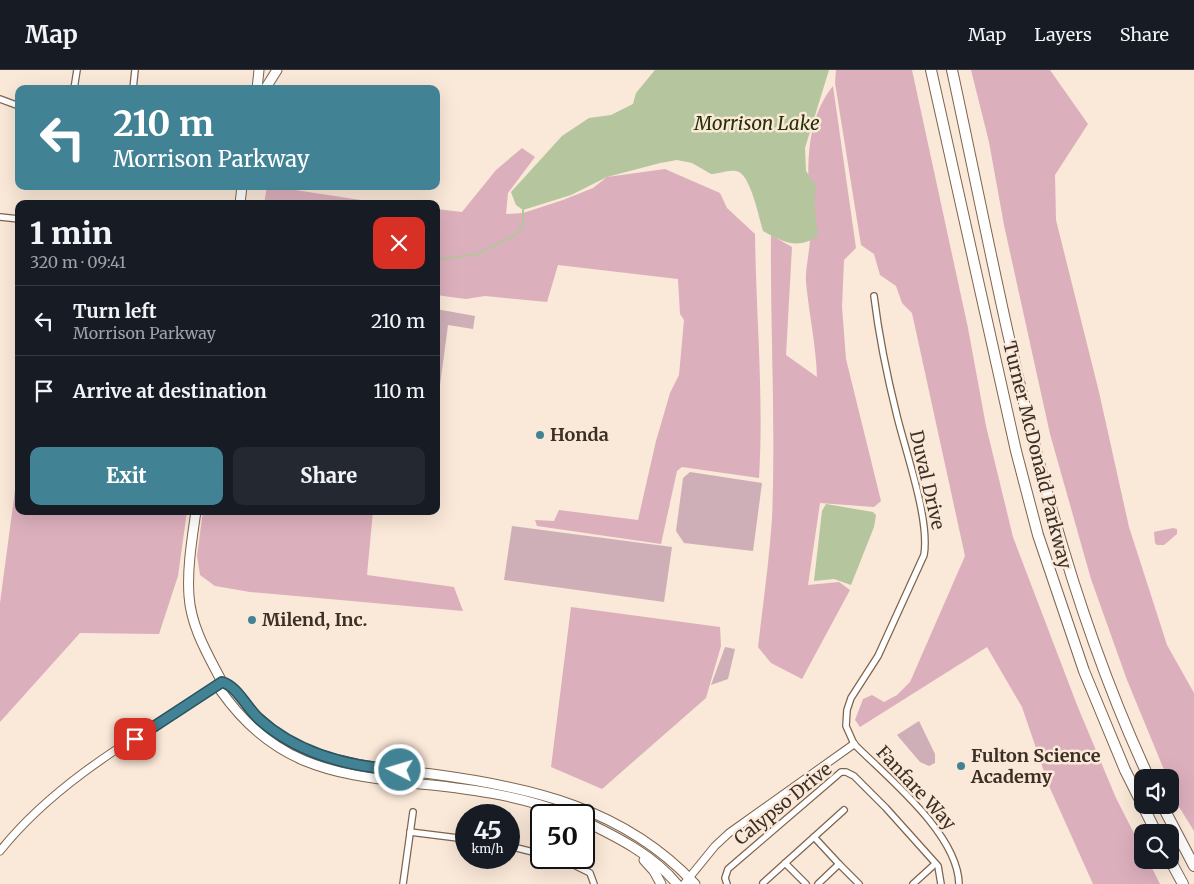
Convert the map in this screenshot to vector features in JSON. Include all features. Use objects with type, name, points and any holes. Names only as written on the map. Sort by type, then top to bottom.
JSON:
[{"type":"highway","name":"Turner McDonald Parkway","points":[[931,70],[1016,451],[1041,544],[1071,638],[1096,703],[1125,770],[1152,824]]},
{"type":"highway","name":"Turner McDonald Parkway","points":[[952,70],[1046,497],[1092,640],[1145,769]]},
{"type":"highway","points":[[1167,814],[1194,866]]},
{"type":"highway","points":[[1175,869],[1183,884]]},
{"type":"main road","points":[[257,85],[259,70]]},
{"type":"main road","points":[[268,85],[277,70]]},
{"type":"main road","points":[[195,515],[190,552],[189,597],[198,633],[222,682],[221,691],[251,726],[278,747],[310,763],[368,779],[449,788],[537,804]]},
{"type":"main road","points":[[222,682],[230,684],[258,718],[298,746],[332,759],[369,768],[492,782],[531,790],[565,801],[630,832],[664,856],[689,882]]},
{"type":"main road","points":[[595,827],[630,845],[658,864],[677,884]]},
{"type":"main road","points":[[630,845],[654,871],[661,884]]},
{"type":"street","points":[[75,85],[77,70]]},
{"type":"street","points":[[133,85],[135,70]]},
{"type":"street","points":[[0,98],[15,104]]},
{"type":"street","points":[[0,217],[15,219]]},
{"type":"street","name":"Duval Drive","points":[[854,744],[846,726],[847,710],[851,698],[885,641],[924,555],[926,545],[926,533],[880,347],[874,296]]},
{"type":"street","points":[[0,851],[30,816],[64,788],[222,682]]},
{"type":"street","points":[[689,882],[715,846],[729,833],[854,744]]},
{"type":"street","name":"Fanfare Way","points":[[854,744],[944,837],[956,861],[959,884]]},
{"type":"street","name":"Calypso Drive","points":[[727,884],[725,878],[728,869],[841,772],[854,776],[886,808],[935,864],[941,884]]},
{"type":"street","points":[[763,883],[844,810]]},
{"type":"street","points":[[403,884],[413,812]]},
{"type":"street","points":[[410,832],[455,838]]},
{"type":"street","points":[[814,837],[859,884]]},
{"type":"street","points":[[785,863],[806,884]]},
{"type":"street","points":[[818,884],[839,864]]},
{"type":"street","points":[[913,884],[935,864]]},
{"type":"street","points":[[582,869],[590,873],[594,884]]},
{"type":"shaded area","points":[[836,70],[912,70],[968,328],[986,426],[1013,537],[1077,705],[1116,798],[1134,833],[1134,869],[1152,869],[1160,884],[1093,884],[1049,786],[1022,707],[987,647],[860,727],[855,720],[863,699],[872,695],[884,702],[897,695],[910,682],[965,556],[912,313],[902,303],[896,286],[880,275],[874,254],[861,245],[835,83]]},
{"type":"shaded area","points":[[971,70],[1050,70],[1088,124],[1055,175],[1056,220],[1099,392],[1129,527],[1167,645],[1194,693],[1194,831],[1179,806],[1179,769],[1164,769],[1127,680],[1091,579],[1050,434],[1004,225],[989,142]]},
{"type":"shaded area","points":[[833,86],[856,248],[844,260],[842,307],[846,359],[881,501],[874,507],[820,503],[808,585],[839,582],[850,590],[802,679],[771,663],[758,647],[772,519],[771,235],[792,247],[786,355],[817,377],[806,282],[810,237],[809,158],[815,120],[822,102]]},
{"type":"shaded area","points":[[522,148],[535,157],[508,193],[506,214],[523,213],[563,200],[593,188],[607,177],[665,169],[720,193],[727,208],[755,234],[760,387],[759,478],[682,467],[677,471],[661,544],[537,526],[535,520],[554,521],[559,510],[638,520],[656,441],[670,393],[679,375],[684,320],[680,314],[678,279],[558,265],[547,302],[485,296],[466,299],[440,296],[440,209],[462,212],[496,170]]},
{"type":"shaded area","points":[[266,190],[295,190],[361,200],[265,200]]},
{"type":"shaded area","points":[[440,310],[475,316],[473,329],[448,325],[440,385]]},
{"type":"shaded area","points":[[690,472],[762,483],[753,551],[684,543],[676,531],[683,478]]},
{"type":"shaded area","points":[[15,490],[15,515],[186,515],[178,576],[159,634],[80,633],[0,722],[0,603]]},
{"type":"shaded area","points":[[202,515],[373,515],[367,575],[454,587],[463,611],[250,592],[215,586],[200,575],[197,556]]},
{"type":"shaded area","points":[[512,526],[672,547],[664,602],[504,580]]},
{"type":"shaded area","points":[[1173,528],[1177,529],[1177,534],[1164,545],[1157,545],[1155,543],[1154,532]]},
{"type":"shaded area","points":[[571,607],[720,627],[721,646],[706,698],[602,789],[551,767]]},
{"type":"shaded area","points":[[725,647],[735,649],[728,679],[711,685]]},
{"type":"shaded area","points":[[919,721],[935,754],[935,763],[929,766],[920,762],[897,735]]},
{"type":"water","name":"Morrison Lake","points":[[655,70],[829,70],[805,148],[806,171],[816,186],[814,202],[818,236],[803,243],[790,243],[770,235],[763,231],[751,190],[739,172],[729,171],[711,174],[692,163],[677,160],[607,177],[571,195],[523,210],[516,205],[511,192],[562,136],[589,118],[611,115],[633,104],[636,93]]},
{"type":"water","points":[[826,504],[873,512],[876,515],[874,527],[851,585],[834,579],[814,581],[822,511]]},
{"type":"waterway","points":[[440,259],[478,254],[515,235],[523,226],[523,210]]},
{"type":"place","name":"Honda","points":[[540,435]]},
{"type":"place","name":"Milend, Inc.","points":[[252,620]]},
{"type":"place","name":"Fulton Science Academy","points":[[961,766]]},
{"type":"route","points":[[135,739],[222,682],[230,684],[258,718],[298,746],[350,764],[369,768],[400,770]]}]
